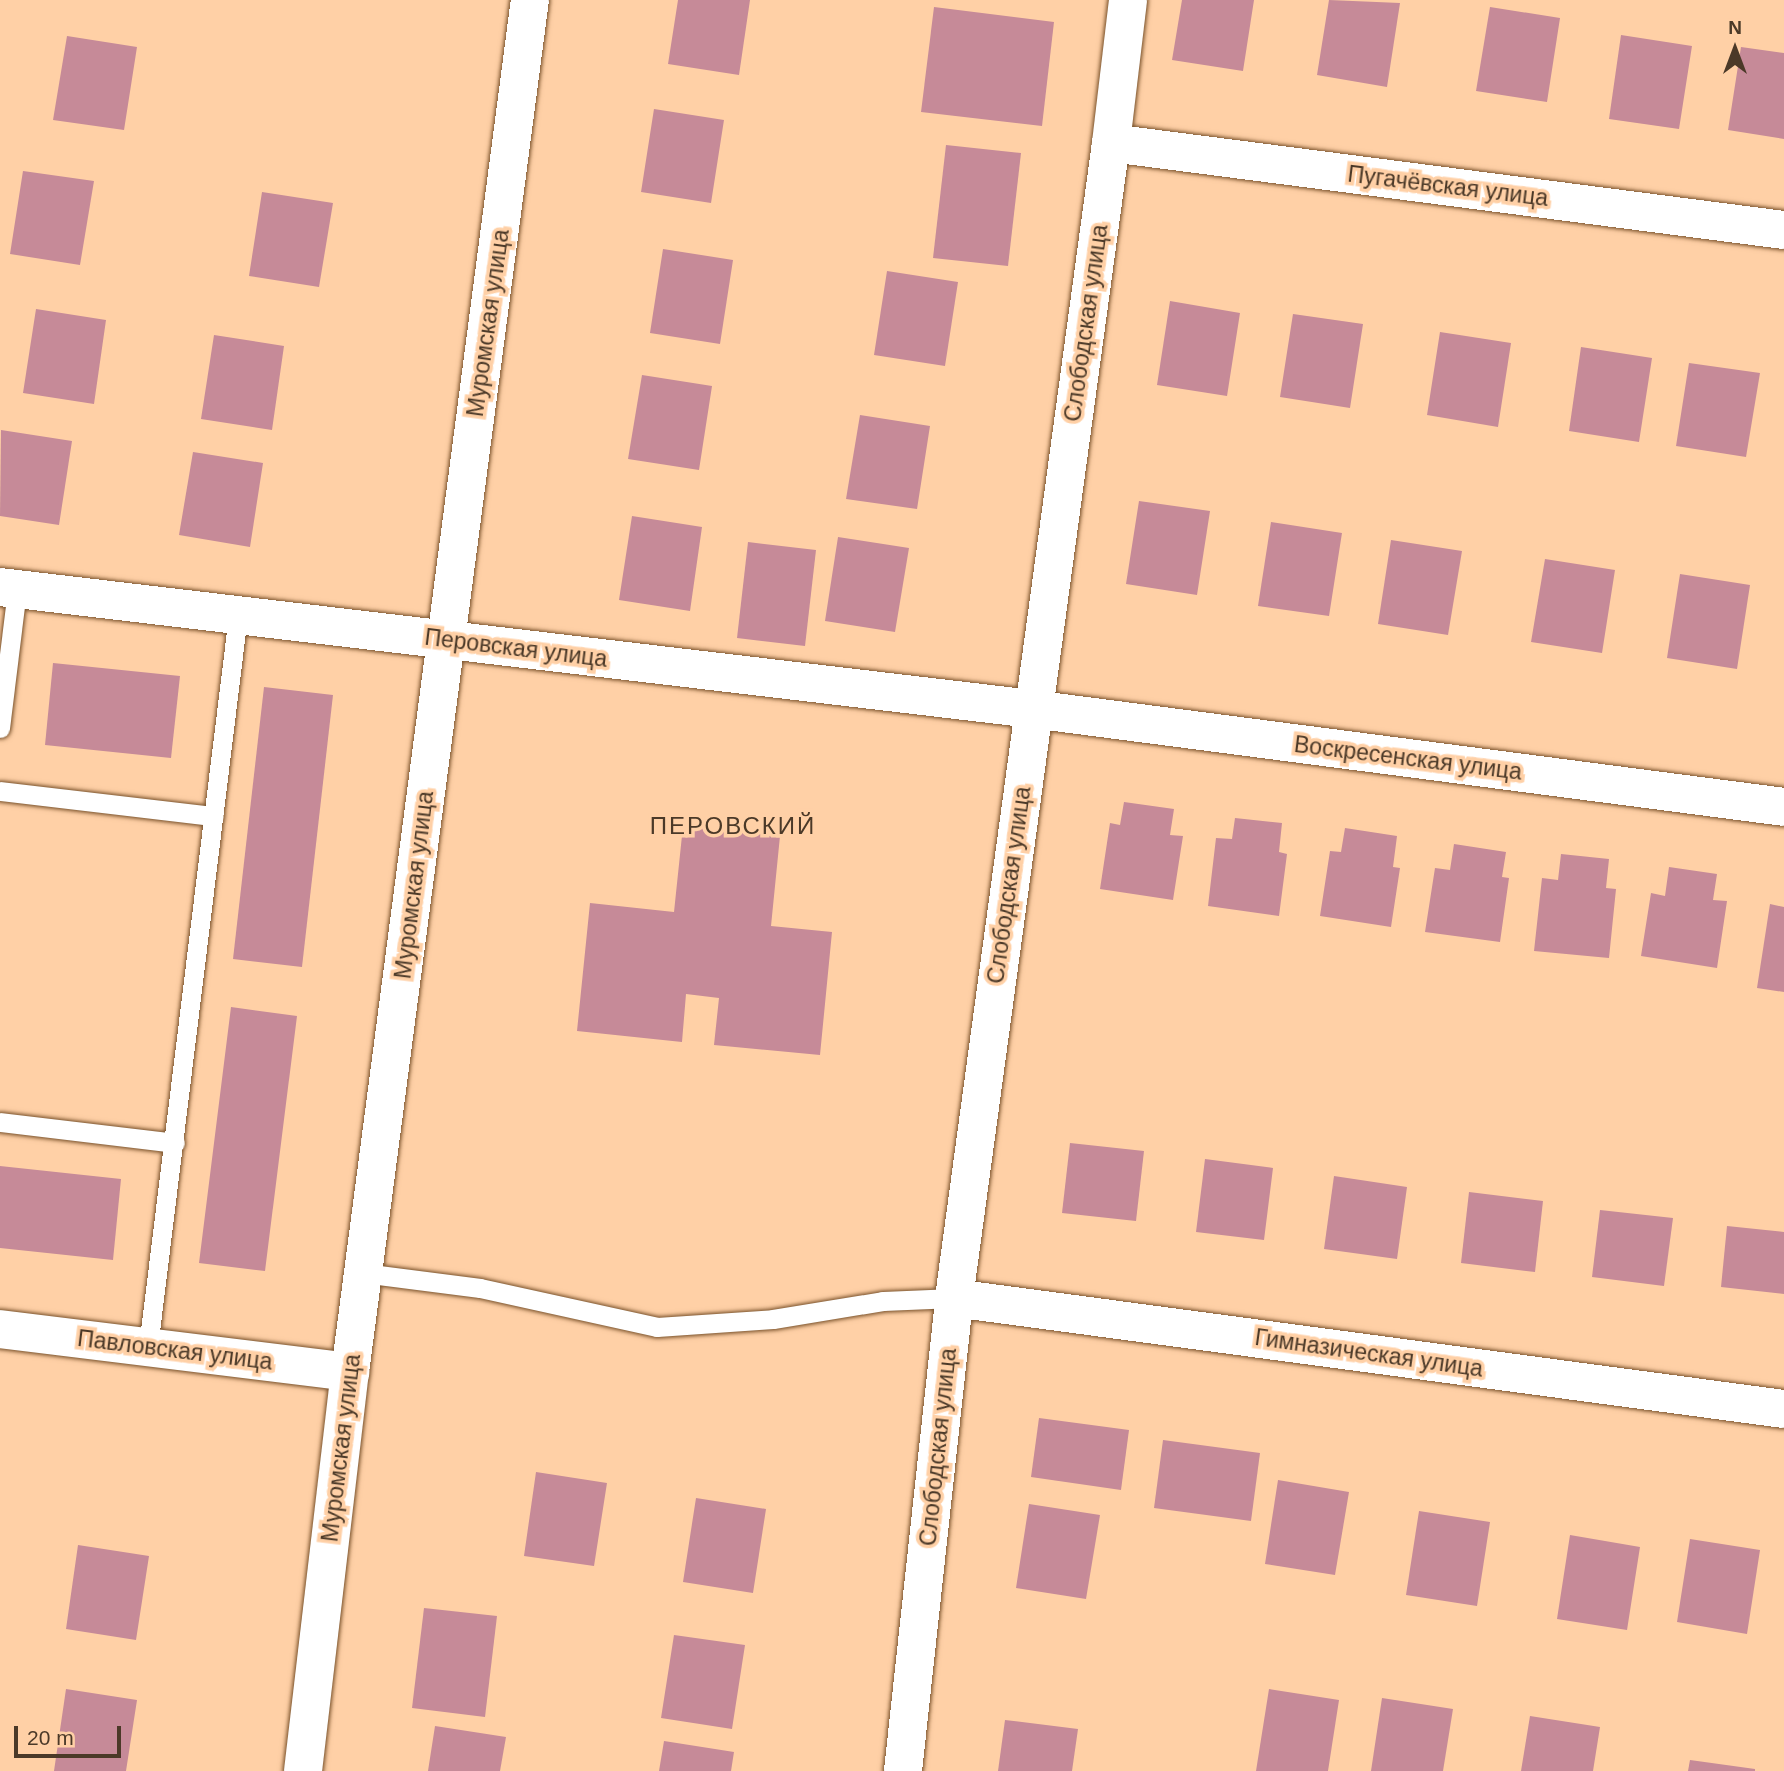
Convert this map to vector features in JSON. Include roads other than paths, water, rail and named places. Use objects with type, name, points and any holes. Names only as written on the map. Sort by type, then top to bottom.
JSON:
[{"type":"street","name":"Муромская улица","points":[[303,1771],[350,1372],[530,0]]},
{"type":"street","name":"Слободская улица","points":[[904,1771],[954,1298],[1111,143],[1128,0]]},
{"type":"street","name":"Пугачёвская улица","points":[[1111,143],[1784,230]]},
{"type":"street","name":"Перовская улица","points":[[8,588],[1032,709]]},
{"type":"street","name":"Воскресенская улица","points":[[1032,709],[1784,807]]},
{"type":"street","name":"Гимназическая улица","points":[[954,1298],[1784,1409]]},
{"type":"street","name":"Павловская улица","points":[[0,1329],[350,1372]]},
{"type":"lane","points":[[0,728],[8,588]]},
{"type":"lane","points":[[148,1347],[238,615]]},
{"type":"lane","points":[[0,791],[214,816]]},
{"type":"lane","points":[[0,1122],[175,1143]]},
{"type":"lane","points":[[363,1273],[480,1288],[657,1327],[773,1319],[883,1301],[954,1298]]},
{"type":"district","name":"ПЕРОВСКИЙ","points":[[733,826]]}]
